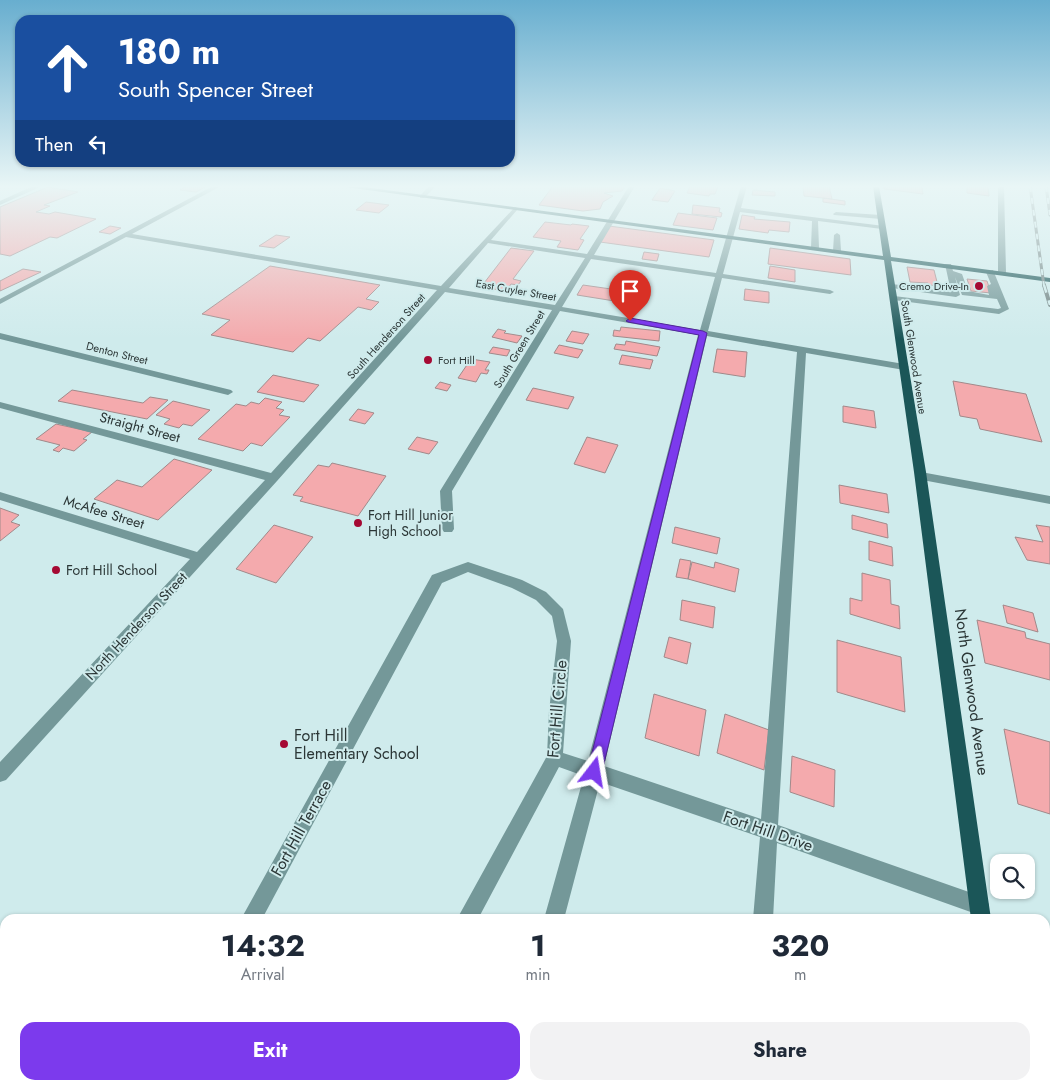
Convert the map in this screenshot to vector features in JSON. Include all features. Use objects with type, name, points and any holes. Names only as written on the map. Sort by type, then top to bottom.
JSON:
[{"type":"main road","points":[[729,237],[888,258],[949,269],[991,274],[1002,273],[1050,280]]},
{"type":"main road","name":"South Glenwood Avenue","points":[[884,237],[921,474]]},
{"type":"main road","name":"North Glenwood Avenue","points":[[921,474],[980,912]]},
{"type":"street","points":[[0,302],[121,237]]},
{"type":"street","name":"East Cuyler Street","points":[[135,237],[904,367]]},
{"type":"street","name":"South Henderson Street","points":[[273,478],[492,237]]},
{"type":"street","name":"South Green Street","points":[[448,530],[446,491],[602,237]]},
{"type":"street","points":[[555,914],[594,772],[703,333],[729,237]]},
{"type":"street","points":[[815,237],[815,248]]},
{"type":"street","points":[[837,237],[837,251]]},
{"type":"street","points":[[1002,237],[1002,273]]},
{"type":"street","points":[[488,241],[830,292]]},
{"type":"street","points":[[949,269],[960,276],[965,293],[994,298],[988,279],[991,274]]},
{"type":"street","points":[[949,269],[958,306]]},
{"type":"street","points":[[894,298],[999,312],[1005,309],[991,274]]},
{"type":"street","points":[[892,286],[956,295]]},
{"type":"street","name":"Denton Street","points":[[0,336],[228,392]]},
{"type":"street","points":[[763,914],[802,349]]},
{"type":"street","name":"Straight Street","points":[[0,405],[273,478]]},
{"type":"street","points":[[921,474],[1050,500]]},
{"type":"street","name":"North Henderson Street","points":[[0,774],[273,478]]},
{"type":"street","name":"McAfee Street","points":[[0,496],[200,557]]},
{"type":"street","name":"Fort Hill Circle","points":[[437,579],[468,567],[517,584],[541,596],[558,613],[564,641],[557,711],[555,758],[470,914]]},
{"type":"street","name":"Fort Hill Terrace","points":[[253,914],[437,579]]},
{"type":"street","name":"Fort Hill Drive","points":[[555,758],[770,831],[980,912]]},
{"type":"building","points":[[0,237],[59,237],[50,237],[10,256],[0,254]]},
{"type":"building","points":[[273,237],[290,237],[274,248],[259,246]]},
{"type":"building","points":[[533,237],[582,237],[580,239],[584,240],[578,250],[557,247],[561,241]]},
{"type":"building","points":[[603,237],[690,237],[714,240],[709,257],[600,242]]},
{"type":"building","points":[[511,248],[534,251],[513,279],[521,281],[518,285],[511,284],[506,291],[481,287]]},
{"type":"building","points":[[770,248],[850,259],[851,275],[768,264]]},
{"type":"building","points":[[644,252],[659,254],[657,261],[642,259]]},
{"type":"building","points":[[270,266],[380,285],[366,299],[379,302],[371,310],[358,307],[320,341],[308,338],[293,352],[211,335],[230,320],[202,314]]},
{"type":"building","points":[[770,266],[795,270],[795,282],[768,278]]},
{"type":"building","points":[[907,267],[934,270],[938,286],[929,285],[928,283],[910,282]]},
{"type":"building","points":[[23,269],[41,272],[0,291],[0,281]]},
{"type":"building","name":"Cremo Drive-In","points":[[967,279],[987,281],[991,293],[971,291]]},
{"type":"building","points":[[583,285],[632,292],[627,303],[577,295]]},
{"type":"building","points":[[745,289],[769,292],[769,303],[744,300]]},
{"type":"building","points":[[621,327],[660,331],[659,341],[613,336],[614,330],[620,331]]},
{"type":"building","points":[[498,329],[506,331],[504,333],[522,336],[517,343],[492,337]]},
{"type":"building","points":[[572,331],[589,334],[583,344],[566,341]]},
{"type":"building","points":[[626,341],[660,347],[657,356],[614,349],[616,344],[625,345]]},
{"type":"building","points":[[559,345],[583,350],[578,358],[554,353]]},
{"type":"building","points":[[493,347],[510,350],[507,356],[489,353]]},
{"type":"building","points":[[717,349],[747,352],[745,377],[713,372]]},
{"type":"building","points":[[622,355],[653,360],[650,369],[619,364]]},
{"type":"building","points":[[471,359],[490,362],[485,370],[489,370],[487,374],[481,373],[476,382],[458,378]]},
{"type":"building","points":[[273,375],[319,385],[304,402],[257,392]]},
{"type":"building","points":[[953,381],[1026,394],[1042,442],[980,429],[977,419],[960,416]]},
{"type":"building","points":[[440,382],[451,385],[447,391],[435,388]]},
{"type":"building","points":[[533,388],[574,397],[568,409],[526,400]]},
{"type":"building","points":[[72,390],[143,403],[150,397],[168,400],[147,419],[58,401]]},
{"type":"building","points":[[265,398],[282,402],[276,408],[284,410],[279,415],[290,417],[262,446],[251,443],[243,451],[198,439],[236,404],[246,406],[251,402],[259,404]]},
{"type":"building","points":[[173,401],[210,410],[192,426],[183,424],[179,428],[164,424],[170,419],[156,415]]},
{"type":"building","points":[[843,406],[874,411],[876,428],[843,422]]},
{"type":"building","points":[[358,409],[374,413],[365,424],[349,420]]},
{"type":"building","points":[[56,424],[92,432],[83,439],[87,440],[74,451],[63,448],[59,452],[53,450],[60,445],[36,439]]},
{"type":"building","points":[[417,437],[438,442],[429,454],[408,449]]},
{"type":"building","points":[[587,437],[618,445],[605,473],[574,464]]},
{"type":"building","points":[[174,459],[212,470],[158,520],[94,499],[117,480],[142,487]]},
{"type":"building","points":[[332,463],[386,476],[358,516],[300,501],[303,497],[293,495],[318,465],[329,467]]},
{"type":"building","points":[[839,485],[887,494],[889,513],[840,503]]},
{"type":"building","points":[[0,508],[19,515],[11,522],[20,525],[0,541]]},
{"type":"building","points":[[852,515],[887,524],[888,538],[852,529]]},
{"type":"building","points":[[274,525],[313,537],[276,583],[236,569]]},
{"type":"building","points":[[1036,525],[1050,527],[1050,564],[1027,560],[1015,537],[1043,542]]},
{"type":"building","points":[[675,527],[720,538],[717,554],[672,543]]},
{"type":"building","points":[[869,541],[892,547],[893,566],[869,560]]},
{"type":"building","points":[[680,559],[691,561],[688,579],[676,577]]},
{"type":"building","points":[[692,562],[714,568],[715,562],[739,569],[735,592],[688,579]]},
{"type":"building","points":[[862,573],[890,580],[891,604],[899,606],[900,629],[850,614],[850,598],[862,601]]},
{"type":"building","points":[[682,600],[715,607],[713,628],[680,620]]},
{"type":"building","points":[[1003,605],[1033,613],[1038,632],[1007,623]]},
{"type":"building","points":[[977,620],[1025,632],[1026,638],[1050,644],[1050,680],[985,663]]},
{"type":"building","points":[[669,637],[691,643],[687,664],[664,657]]},
{"type":"building","points":[[837,640],[901,657],[905,712],[837,692]]},
{"type":"building","points":[[654,694],[706,710],[699,756],[645,738]]},
{"type":"building","points":[[725,714],[769,730],[764,770],[717,753]]},
{"type":"building","points":[[1004,729],[1050,742],[1050,814],[1018,804]]},
{"type":"building","points":[[792,756],[835,770],[834,807],[790,792]]},
{"type":"railway","points":[[1037,237],[1044,286]]},
{"type":"railway","points":[[1044,285],[1050,305]]},
{"type":"place","name":"Cremo Drive-In","points":[[979,286]]},
{"type":"place","name":"Fort Hill","points":[[428,360]]},
{"type":"place","name":"Fort Hill Junior High School","points":[[358,523]]},
{"type":"place","name":"Fort Hill School","points":[[56,570]]},
{"type":"place","name":"Fort Hill Elementary School","points":[[284,744]]},
{"type":"route","points":[[594,772],[703,333],[630,321]]}]
